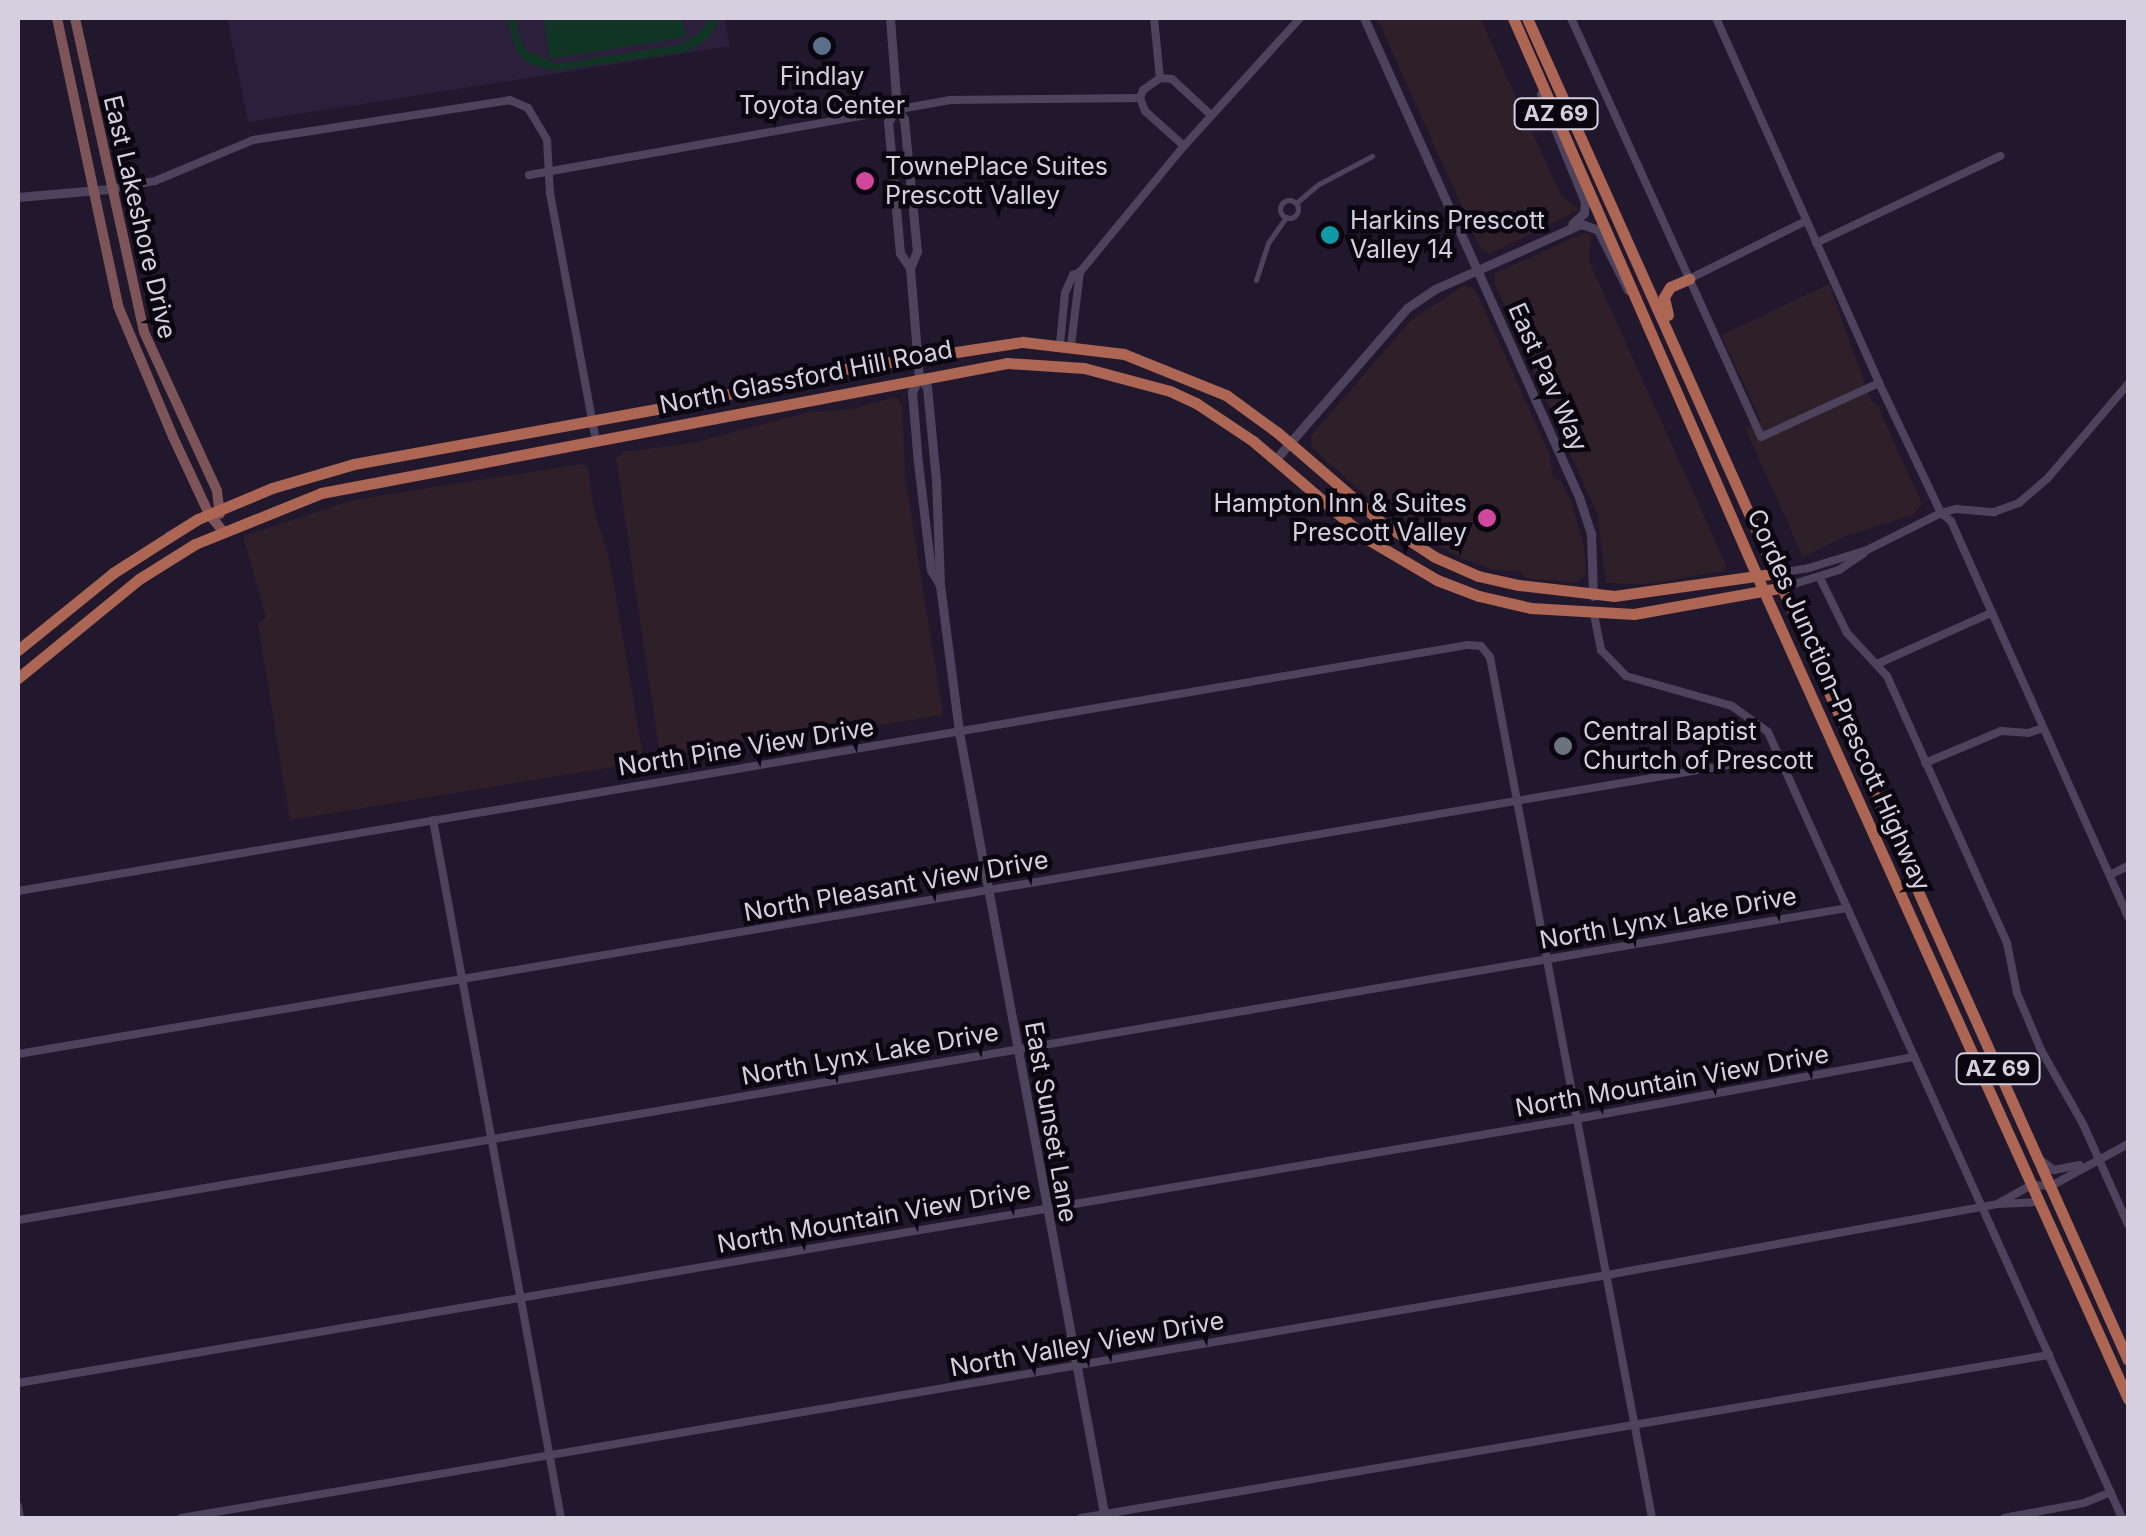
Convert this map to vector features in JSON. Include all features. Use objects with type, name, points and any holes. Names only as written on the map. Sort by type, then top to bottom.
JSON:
[{"type":"main road","name":"East Lakeshore Drive","points":[[57,18],[110,280],[138,359],[222,530]]},
{"type":"main road","name":"East Lakeshore Drive","points":[[75,18],[110,189],[151,354],[217,490],[214,512]]},
{"type":"main road","name":"Cordes Junction–Prescott Highway","points":[[1513,18],[1757,576],[2128,1399]]},
{"type":"main road","name":"Cordes Junction–Prescott Highway","points":[[1527,18],[2128,1360]]},
{"type":"main road","points":[[1689,278],[1670,287],[1664,306],[1703,391],[1711,426]]},
{"type":"main road","name":"North Glassford Hill Road","points":[[18,650],[113,573],[214,512],[354,464],[1004,343],[1066,345],[1124,354],[1193,380],[1226,395],[1381,522],[1435,558],[1478,576],[1594,596]]},
{"type":"main road","points":[[138,359],[151,354]]},
{"type":"main road","name":"North Glassford Hill Road","points":[[18,678],[140,579],[222,530],[354,485],[1006,363],[1084,368],[1170,391],[1196,403],[1275,460],[1369,540],[1400,560],[1478,596],[1524,606],[1634,614],[1784,588]]},
{"type":"main road","points":[[1524,606],[1539,601],[1574,604],[1594,596],[1648,593],[1778,573]]},
{"type":"main road","points":[[1594,614],[1606,603],[1636,601],[1648,593]]},
{"type":"street","points":[[1154,18],[1160,78]]},
{"type":"street","points":[[1066,345],[1080,272],[1184,146],[1300,18]]},
{"type":"street","name":"East Pav Way","points":[[1364,18],[1580,497],[1591,533],[1594,596]]},
{"type":"street","points":[[1571,18],[1761,436],[1879,384]]},
{"type":"street","points":[[1716,18],[1879,384],[1941,513],[1951,520],[2128,917]]},
{"type":"street","points":[[887,20],[897,108],[904,119],[917,251],[910,268],[919,378],[912,392],[918,463],[931,570],[940,585]]},
{"type":"street","points":[[1529,53],[1548,115],[1585,202],[1584,213],[1567,228]]},
{"type":"street","points":[[1140,98],[1151,82],[1160,78],[1172,80],[1211,115]]},
{"type":"street","points":[[530,175],[950,100],[1140,98]]},
{"type":"street","points":[[1140,98],[1145,111],[1184,146]]},
{"type":"street","points":[[18,197],[93,192],[154,181],[253,140],[510,100],[528,108],[540,122],[552,171],[550,192],[596,441]]},
{"type":"street","points":[[897,108],[888,122],[900,253],[910,268]]},
{"type":"street","points":[[1286,217],[1281,211],[1282,203],[1296,203],[1319,184],[1372,156]]},
{"type":"street","points":[[1816,243],[2000,156]]},
{"type":"street","points":[[1256,280],[1268,243],[1286,217],[1297,214],[1296,203]]},
{"type":"street","points":[[1689,278],[1806,221]]},
{"type":"street","points":[[1275,460],[1407,308],[1478,268],[1567,228],[1581,224],[1598,230],[1640,309]]},
{"type":"street","points":[[919,378],[926,387],[936,480],[940,585]]},
{"type":"street","points":[[1778,573],[1868,550],[1941,513],[1956,509],[1994,512],[2019,503],[2046,479],[2128,384]]},
{"type":"street","points":[[1784,588],[1820,578],[1853,563],[1868,550]]},
{"type":"street","points":[[1820,578],[1847,633],[1887,676],[2006,942],[2017,994],[2041,1050],[2128,1224]]},
{"type":"street","name":"East Sunset Lane","points":[[940,585],[959,732],[1105,1516]]},
{"type":"street","points":[[1877,664],[1991,613]]},
{"type":"street","points":[[1594,614],[1601,650],[1626,676],[1732,706],[1768,732],[2122,1518]]},
{"type":"street","name":"North Pine View Drive","points":[[18,892],[1481,646],[1490,657],[1517,801]]},
{"type":"street","points":[[1925,763],[2001,731],[2028,734],[2043,728]]},
{"type":"street","name":"North Pleasant View Drive","points":[[18,1054],[1781,756]]},
{"type":"street","points":[[1517,801],[1652,1518]]},
{"type":"street","points":[[432,820],[561,1518]]},
{"type":"street","points":[[2110,875],[2128,866]]},
{"type":"street","name":"North Lynx Lake Drive","points":[[18,1220],[1848,908]]},
{"type":"street","name":"North Mountain View Drive","points":[[18,1382],[1576,1119],[1914,1057]]},
{"type":"street","points":[[2032,1185],[2051,1186],[2128,1144]]},
{"type":"street","points":[[2038,1157],[2054,1170],[2093,1160]]},
{"type":"street","name":"North Valley View Drive","points":[[1999,1204],[2032,1185]]},
{"type":"street","name":"North Valley View Drive","points":[[181,1518],[1607,1276],[1999,1204],[2027,1200],[2040,1203]]},
{"type":"street","points":[[1081,1518],[2048,1355]]},
{"type":"street","points":[[2004,1518],[2084,1503],[2111,1492]]},
{"type":"street","points":[[18,1506],[20,1518]]},
{"type":"shaded area","points":[[227,18],[724,18],[730,46],[248,122]]},
{"type":"shaded area","points":[[1377,18],[1480,18],[1561,195],[1579,210],[1490,254],[1481,249]]},
{"type":"shaded area","points":[[1584,233],[1591,234],[1589,261],[1726,565],[1724,571],[1647,584],[1606,583],[1598,516],[1494,282],[1496,273]]},
{"type":"shaded area","points":[[1829,284],[1871,401],[1877,404],[1922,504],[1913,515],[1848,535],[1803,557],[1745,428],[1761,421],[1721,335]]},
{"type":"shaded area","points":[[1465,285],[1475,289],[1549,453],[1553,477],[1561,481],[1572,504],[1584,546],[1586,574],[1576,583],[1525,578],[1520,571],[1494,570],[1463,559],[1403,525],[1386,506],[1378,506],[1312,448],[1311,436],[1412,319]]},
{"type":"shaded area","points":[[896,397],[902,405],[905,476],[943,715],[822,734],[791,733],[660,755],[616,458],[623,452],[693,443],[805,413],[852,409]]},
{"type":"shaded area","points":[[582,464],[588,467],[593,506],[610,562],[644,762],[290,820],[258,624],[266,617],[243,536],[353,500]]},
{"type":"green space","points":[[517,18],[518,34],[527,51],[557,64],[678,45],[699,34],[710,18],[720,18],[707,40],[685,52],[556,71],[527,63],[517,52],[507,19]]},
{"type":"green space","points":[[544,18],[682,18],[686,37],[550,59]]},
{"type":"place","name":"Findlay Toyota Center","points":[[822,46]]},
{"type":"place","name":"TownePlace Suites Prescott Valley","points":[[865,181]]},
{"type":"place","name":"Harkins Prescott Valley 14","points":[[1330,235]]},
{"type":"place","name":"Hampton Inn & Suites Prescott Valley","points":[[1487,518]]},
{"type":"place","name":"Central Baptist Churtch of Prescott","points":[[1563,746]]}]
